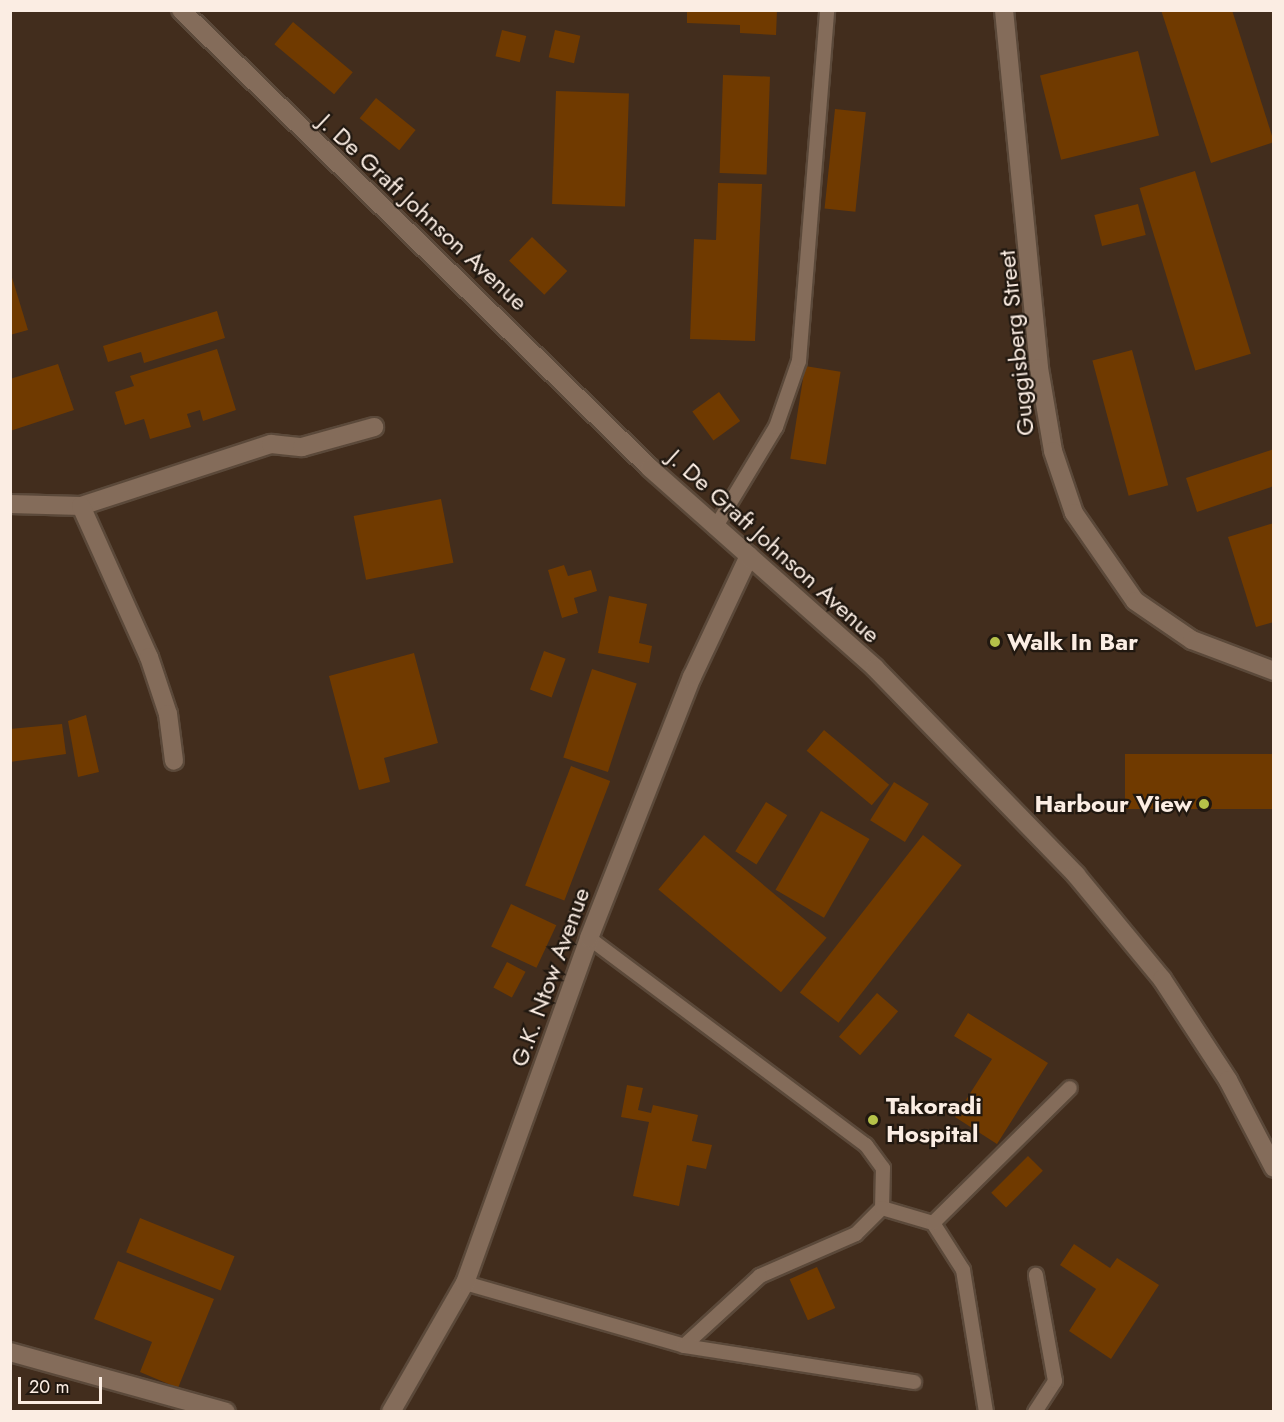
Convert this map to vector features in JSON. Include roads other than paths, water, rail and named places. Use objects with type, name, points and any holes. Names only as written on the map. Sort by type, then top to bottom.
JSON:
[{"type":"street","name":"J. De Graft Johnson Avenue","points":[[181,10],[716,528],[875,668],[1076,875],[1162,979],[1228,1080],[1274,1168]]},
{"type":"street","name":"Guggisberg Street","points":[[1004,10],[1039,368],[1053,451],[1074,513],[1135,601],[1192,640],[1274,671]]},
{"type":"street","points":[[10,504],[81,506],[271,444],[302,447],[374,427]]},
{"type":"street","points":[[81,506],[149,657],[168,714],[174,761]]},
{"type":"street","name":"G.K. Ntow Avenue","points":[[391,1412],[465,1283],[589,938],[692,677],[749,556]]},
{"type":"street","points":[[10,1352],[226,1412]]},
{"type":"lane","points":[[716,528],[776,427],[799,361],[827,10]]},
{"type":"lane","points":[[589,938],[866,1145],[883,1168],[882,1208],[856,1234],[760,1276],[684,1346]]},
{"type":"lane","points":[[933,1224],[1070,1088]]},
{"type":"lane","points":[[882,1208],[933,1224],[963,1270],[986,1412]]},
{"type":"lane","points":[[1035,1412],[1055,1381],[1036,1275]]},
{"type":"lane","points":[[465,1283],[684,1346],[914,1382]]},
{"type":"lane","points":[[982,1396],[997,1412]]},
{"type":"place","name":"Walk In Bar","points":[[995,642]]},
{"type":"place","name":"Harbour View","points":[[1204,804]]},
{"type":"place","name":"Takoradi Hospital","points":[[873,1120]]}]
